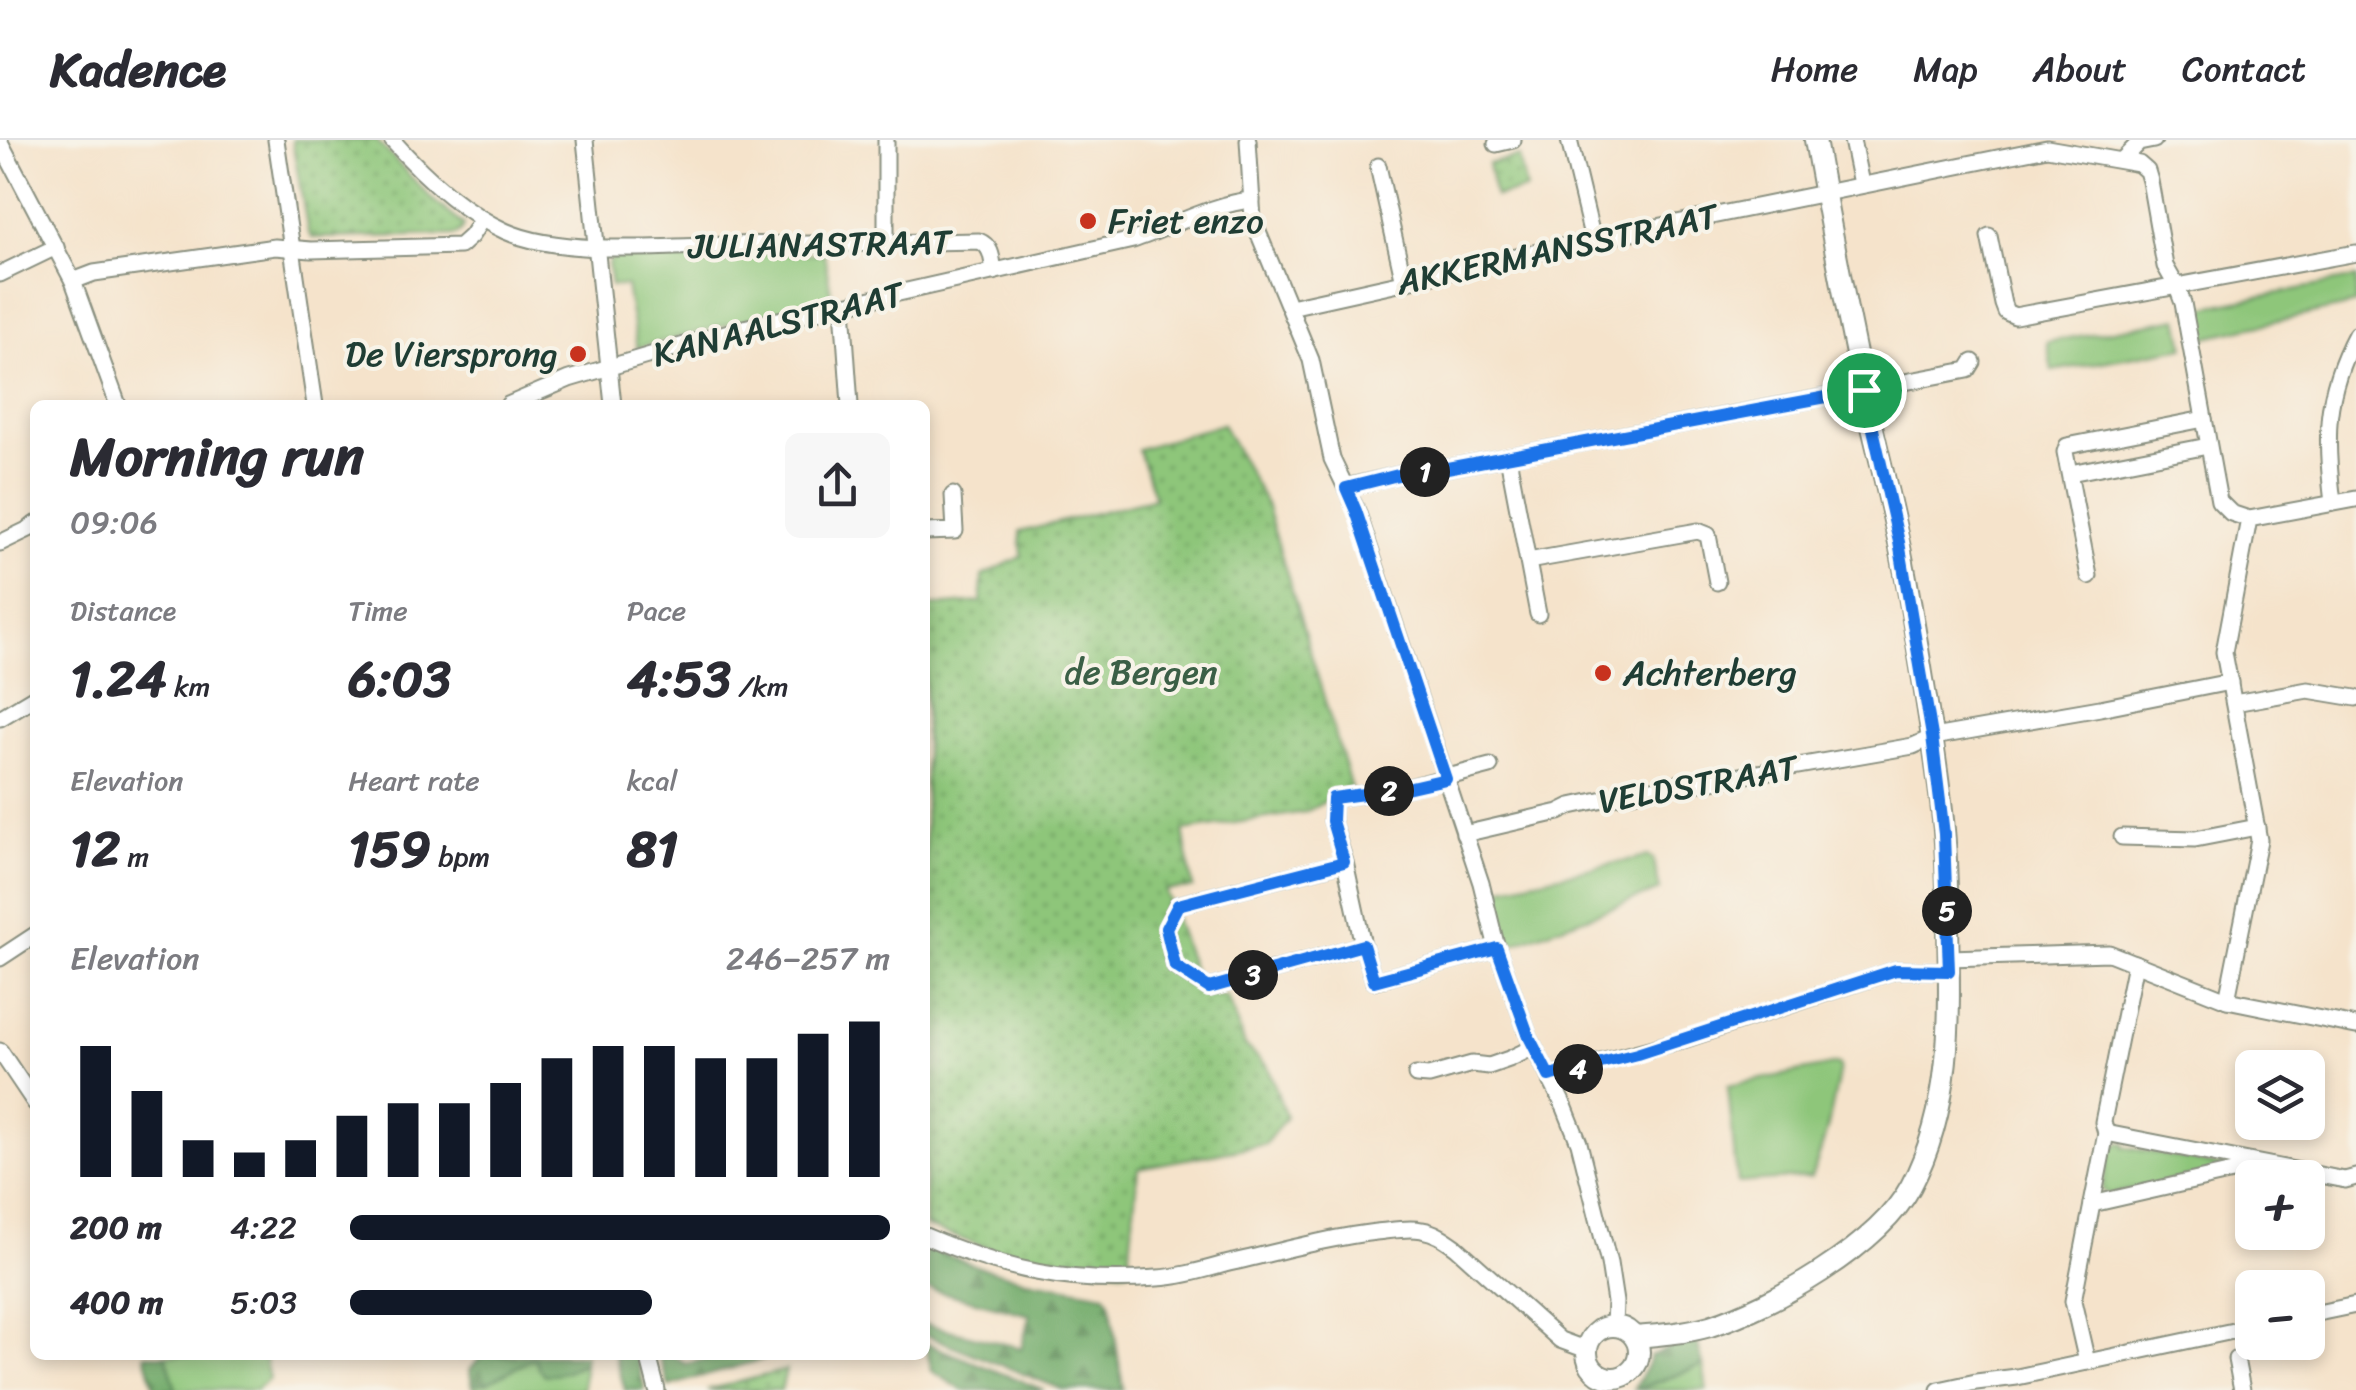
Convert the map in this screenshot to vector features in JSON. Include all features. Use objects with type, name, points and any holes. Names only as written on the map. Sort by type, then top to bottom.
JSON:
[{"type":"street","points":[[276,140],[313,400]]},
{"type":"street","points":[[73,281],[112,270],[275,248],[460,246],[482,218],[436,185],[392,140]]},
{"type":"street","points":[[586,140],[613,400]]},
{"type":"street","points":[[886,140],[886,244]]},
{"type":"street","points":[[1248,140],[1253,220],[1316,377],[1332,458],[1356,511],[1481,883],[1497,948],[1534,1047],[1578,1143],[1614,1292],[1614,1326]]},
{"type":"street","points":[[1496,144],[1514,140]]},
{"type":"street","points":[[1569,140],[1593,240]]},
{"type":"street","points":[[1638,1346],[1711,1325],[1781,1294],[1857,1246],[1890,1216],[1919,1169],[1938,1110],[1947,1058],[1949,965],[1944,834],[1932,736],[1899,542],[1814,140]]},
{"type":"street","points":[[1852,140],[1861,184]]},
{"type":"street","points":[[2122,160],[2139,143],[2154,140]]},
{"type":"street","points":[[0,142],[73,281],[116,400]]},
{"type":"street","name":"AKKERMANSSTRAAT","points":[[1290,307],[2036,145],[2122,160]]},
{"type":"street","points":[[2122,160],[2147,171],[2165,266],[2178,287],[2185,314],[2219,501],[2232,513],[2249,518],[2356,498]]},
{"type":"street","points":[[1378,166],[1404,282]]},
{"type":"street","name":"JULIANASTRAAT","points":[[482,218],[529,240],[558,245],[979,241],[989,249],[994,272],[1132,240],[1232,202],[1252,200]]},
{"type":"street","points":[[1990,236],[2003,304],[2006,312],[2015,316],[2356,253]]},
{"type":"street","points":[[0,274],[56,247]]},
{"type":"street","name":"KANAALSTRAAT","points":[[520,400],[569,379],[740,329],[994,272]]},
{"type":"street","points":[[843,308],[850,400]]},
{"type":"street","points":[[2333,503],[2328,422],[2339,373],[2356,334]]},
{"type":"street","points":[[1346,488],[1398,475],[1968,370],[1973,362]]},
{"type":"street","points":[[2089,576],[2065,452],[2068,446],[2204,419]]},
{"type":"street","points":[[2070,473],[2208,446]]},
{"type":"street","points":[[1508,457],[1538,614]]},
{"type":"street","points":[[930,532],[955,531],[953,495]]},
{"type":"street","points":[[2227,1000],[2259,840],[2224,652],[2249,518]]},
{"type":"street","points":[[0,542],[30,529]]},
{"type":"street","points":[[1528,561],[1698,531],[1705,532],[1710,542],[1717,582]]},
{"type":"street","name":"VELDSTRAAT","points":[[1464,834],[1571,806],[1680,784],[1913,746],[1932,736],[2230,682]]},
{"type":"street","points":[[2234,703],[2308,690],[2356,698]]},
{"type":"street","points":[[0,718],[30,699]]},
{"type":"street","points":[[1490,766],[1402,789],[1333,798],[1332,821],[1374,981],[1497,948]]},
{"type":"street","points":[[2122,837],[2195,839],[2257,827]]},
{"type":"street","points":[[1344,862],[1178,905],[1166,928],[1175,966],[1209,988],[1363,945]]},
{"type":"street","points":[[0,958],[30,938]]},
{"type":"street","points":[[1549,1076],[1668,1044],[1896,970],[2096,952],[2136,963],[2227,1000],[2356,1026]]},
{"type":"street","points":[[2087,1362],[2073,1301],[2106,1132],[2103,1122],[2136,963]]},
{"type":"street","points":[[1416,1075],[1429,1076],[1472,1064],[1490,1066],[1534,1047]]},
{"type":"street","points":[[0,1051],[30,1096]]},
{"type":"street","points":[[2106,1132],[2246,1160]]},
{"type":"street","points":[[2092,1204],[2235,1171]]},
{"type":"street","points":[[2325,1176],[2345,1180],[2356,1177]]},
{"type":"street","points":[[930,1238],[1010,1268],[1113,1280],[1176,1276],[1330,1240],[1420,1229],[1438,1234],[1456,1246],[1560,1340],[1587,1350]]},
{"type":"street","points":[[2325,1310],[2356,1304]]},
{"type":"street","points":[[1606,1326],[1628,1330],[1638,1346],[1636,1367],[1619,1383],[1593,1370],[1588,1360],[1587,1350],[1594,1333],[1606,1326]]},
{"type":"street","points":[[1940,1390],[2235,1330]]},
{"type":"street","points":[[649,1360],[657,1390]]},
{"type":"street","points":[[2236,1360],[2242,1390]]},
{"type":"green space","points":[[292,140],[376,140],[434,201],[464,225],[462,230],[456,235],[312,238]]},
{"type":"green space","points":[[1519,157],[1526,190],[1495,197],[1488,164]]},
{"type":"green space","points":[[824,253],[832,298],[637,348],[626,286],[611,286],[608,264],[614,257],[633,255]]},
{"type":"green space","points":[[2356,278],[2356,304],[2202,338],[2196,309]]},
{"type":"green space","points":[[2179,318],[2185,347],[2052,371],[2047,342]]},
{"type":"green space","name":"de Bergen","points":[[1222,424],[1266,504],[1351,788],[1305,812],[1183,831],[1193,888],[1165,890],[1201,994],[1227,997],[1245,1046],[1268,1067],[1286,1117],[1265,1144],[1138,1168],[1128,1271],[1027,1262],[930,1228],[930,607],[981,602],[982,576],[1022,556],[1020,532],[1155,498],[1138,449]]},
{"type":"green space","points":[[1648,856],[1653,859],[1660,890],[1508,946],[1490,890]]},
{"type":"green space","points":[[1837,1064],[1840,1067],[1832,1109],[1811,1177],[1737,1183],[1728,1086]]},
{"type":"green space","points":[[2119,1143],[2221,1166],[2226,1163],[2225,1170],[2109,1195],[2102,1189],[2111,1148]]},
{"type":"green space","points":[[930,1249],[1027,1280],[1106,1294],[1123,1390],[1064,1390],[930,1337],[930,1325],[1021,1348],[1030,1315],[930,1289]]},
{"type":"green space","points":[[1696,1336],[1703,1365],[1634,1390],[1650,1356]]},
{"type":"green space","points":[[930,1345],[1044,1390],[962,1390],[932,1371]]},
{"type":"green space","points":[[146,1360],[167,1360],[176,1390],[155,1390]]},
{"type":"green space","points":[[167,1360],[265,1360],[269,1379],[256,1390],[176,1390]]},
{"type":"green space","points":[[478,1360],[530,1360],[487,1383],[472,1385],[470,1370]]},
{"type":"green space","points":[[530,1360],[580,1366],[584,1363],[583,1390],[474,1390],[472,1385],[487,1383]]},
{"type":"green space","points":[[536,1360],[584,1360],[564,1372],[545,1375]]},
{"type":"green space","points":[[616,1360],[637,1360],[645,1390],[625,1390]]},
{"type":"green space","points":[[661,1360],[679,1360],[685,1364],[702,1360],[760,1360],[669,1386]]},
{"type":"green space","points":[[1703,1365],[1707,1390],[1639,1390],[1643,1388]]},
{"type":"green space","points":[[786,1370],[781,1390],[707,1390]]},
{"type":"place","name":"Friet enzo","points":[[1088,221]]},
{"type":"place","name":"De Viersprong","points":[[578,354]]},
{"type":"place","name":"Achterberg","points":[[1603,673]]},
{"type":"route","points":[[1864,390],[1899,542],[1932,736],[1944,834],[1949,971],[1896,970],[1637,1054],[1549,1076],[1529,1037],[1497,948],[1374,981],[1363,945],[1209,988],[1175,966],[1166,928],[1178,905],[1344,862],[1332,821],[1333,798],[1446,779],[1346,488],[1398,475],[1864,390]]}]
